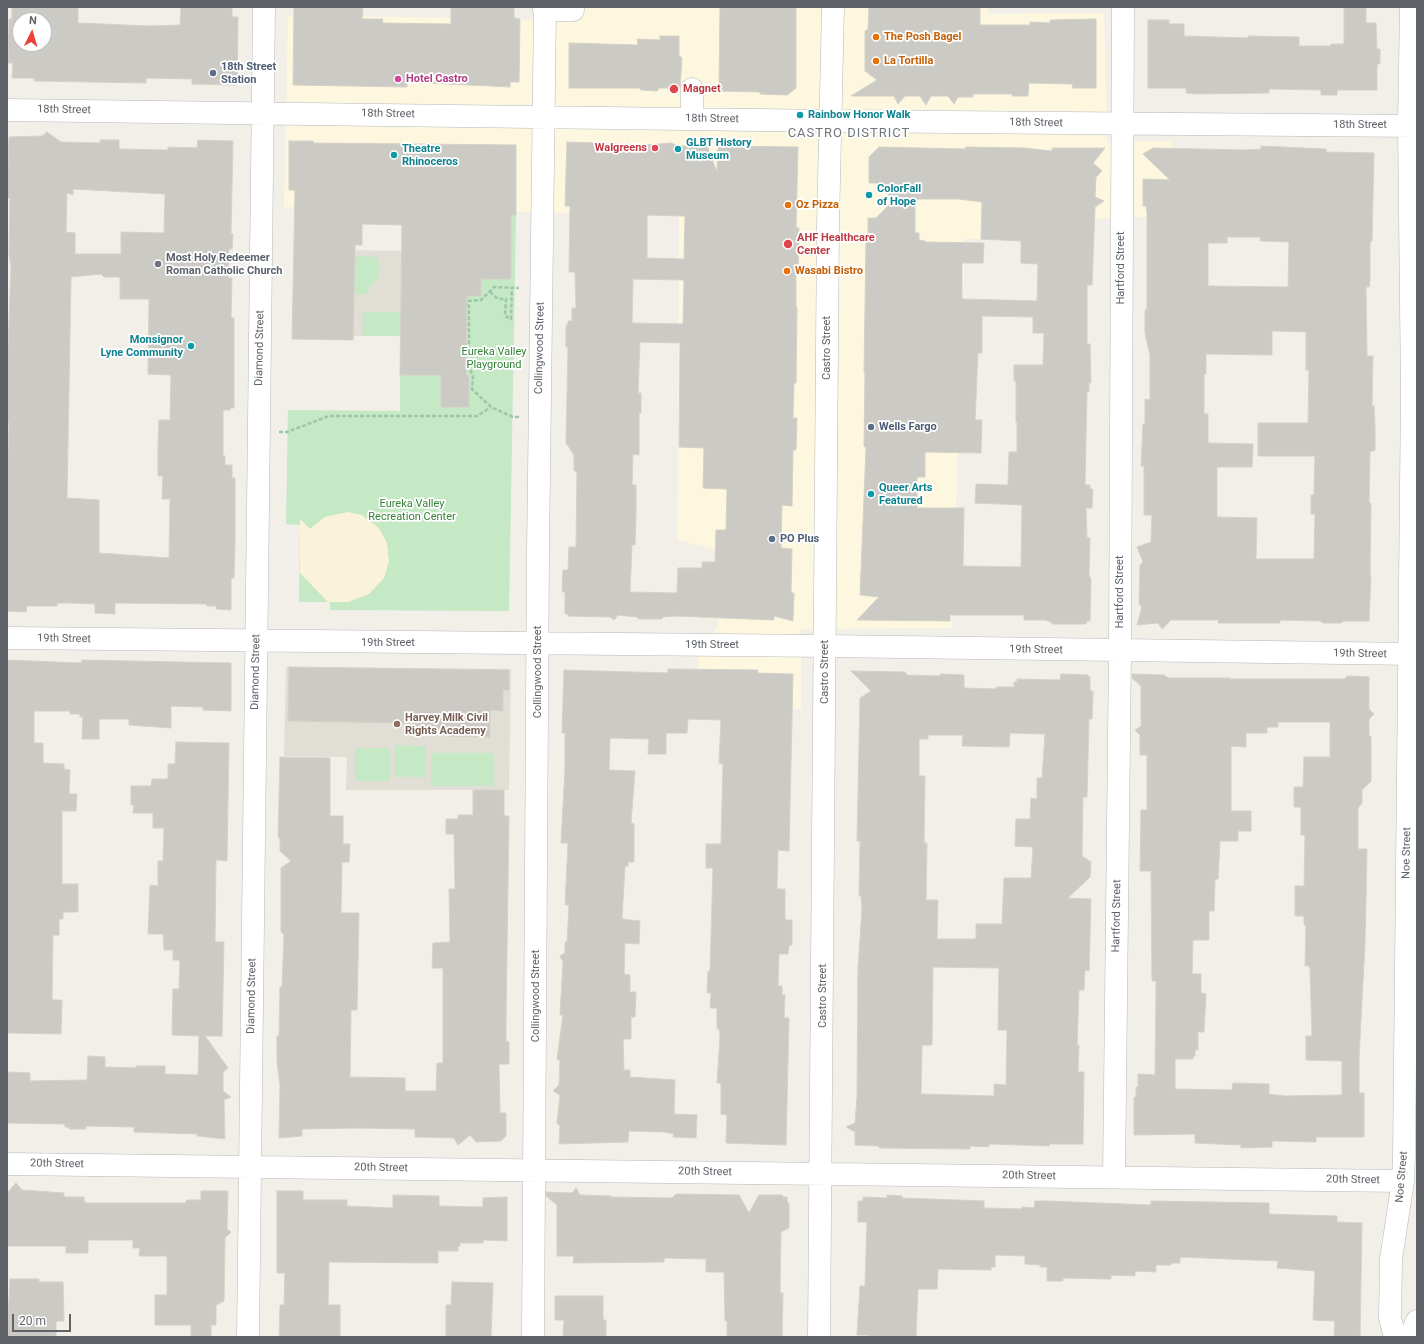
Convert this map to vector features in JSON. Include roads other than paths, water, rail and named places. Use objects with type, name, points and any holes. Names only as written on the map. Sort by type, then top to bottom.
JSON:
[{"type":"street","name":"Diamond Street","points":[[248,1337],[264,7]]},
{"type":"street","name":"Castro Street","points":[[819,1337],[828,241],[832,121],[833,7]]},
{"type":"street","name":"Hartford Street","points":[[1114,1177],[1120,651],[1121,124],[1123,7]]},
{"type":"street","name":"Noe Street","points":[[1395,1337],[1390,1318],[1391,1259],[1403,1181],[1413,654],[1414,391],[1411,7]]},
{"type":"street","points":[[544,8],[573,10]]},
{"type":"street","name":"Collingwood Street","points":[[533,1337],[544,8]]},
{"type":"street","points":[[692,89],[692,119]]},
{"type":"street","name":"18th Street","points":[[7,110],[262,112],[832,121],[1413,126]]},
{"type":"street","name":"19th Street","points":[[7,638],[825,646],[1413,654]]},
{"type":"street","name":"20th Street","points":[[7,1164],[1403,1181]]},
{"type":"street","points":[[1410,1337],[1417,1321]]},
{"type":"place","name":"The Posh Bagel","points":[[876,37]]},
{"type":"place","name":"La Tortilla","points":[[876,61]]},
{"type":"place","name":"18th Street Station","points":[[213,73]]},
{"type":"place","name":"Hotel Castro","points":[[398,79]]},
{"type":"place","name":"Magnet","points":[[674,89]]},
{"type":"place","name":"Rainbow Honor Walk","points":[[800,115]]},
{"type":"place","name":"Walgreens","points":[[655,148]]},
{"type":"place","name":"GLBT History Museum","points":[[678,149]]},
{"type":"place","name":"Theatre Rhinoceros","points":[[394,155]]},
{"type":"place","name":"ColorFall of Hope","points":[[869,195]]},
{"type":"place","name":"Oz Pizza","points":[[788,205]]},
{"type":"place","name":"AHF Healthcare Center","points":[[788,244]]},
{"type":"place","name":"Most Holy Redeemer Roman Catholic Church","points":[[158,264]]},
{"type":"place","name":"Wasabi Bistro","points":[[787,271]]},
{"type":"place","name":"Monsignor Lyne Community","points":[[191,346]]},
{"type":"place","name":"Wells Fargo","points":[[871,427]]},
{"type":"place","name":"Queer Arts Featured","points":[[871,494]]},
{"type":"place","name":"PO Plus","points":[[772,539]]},
{"type":"place","name":"Harvey Milk Civil Rights Academy","points":[[397,724]]},
{"type":"district","name":"CASTRO DISTRICT","points":[[849,134]]},
{"type":"park label","name":"Eureka Valley Playground","points":[[494,358]]},
{"type":"park label","name":"Eureka Valley Recreation Center","points":[[412,510]]}]
